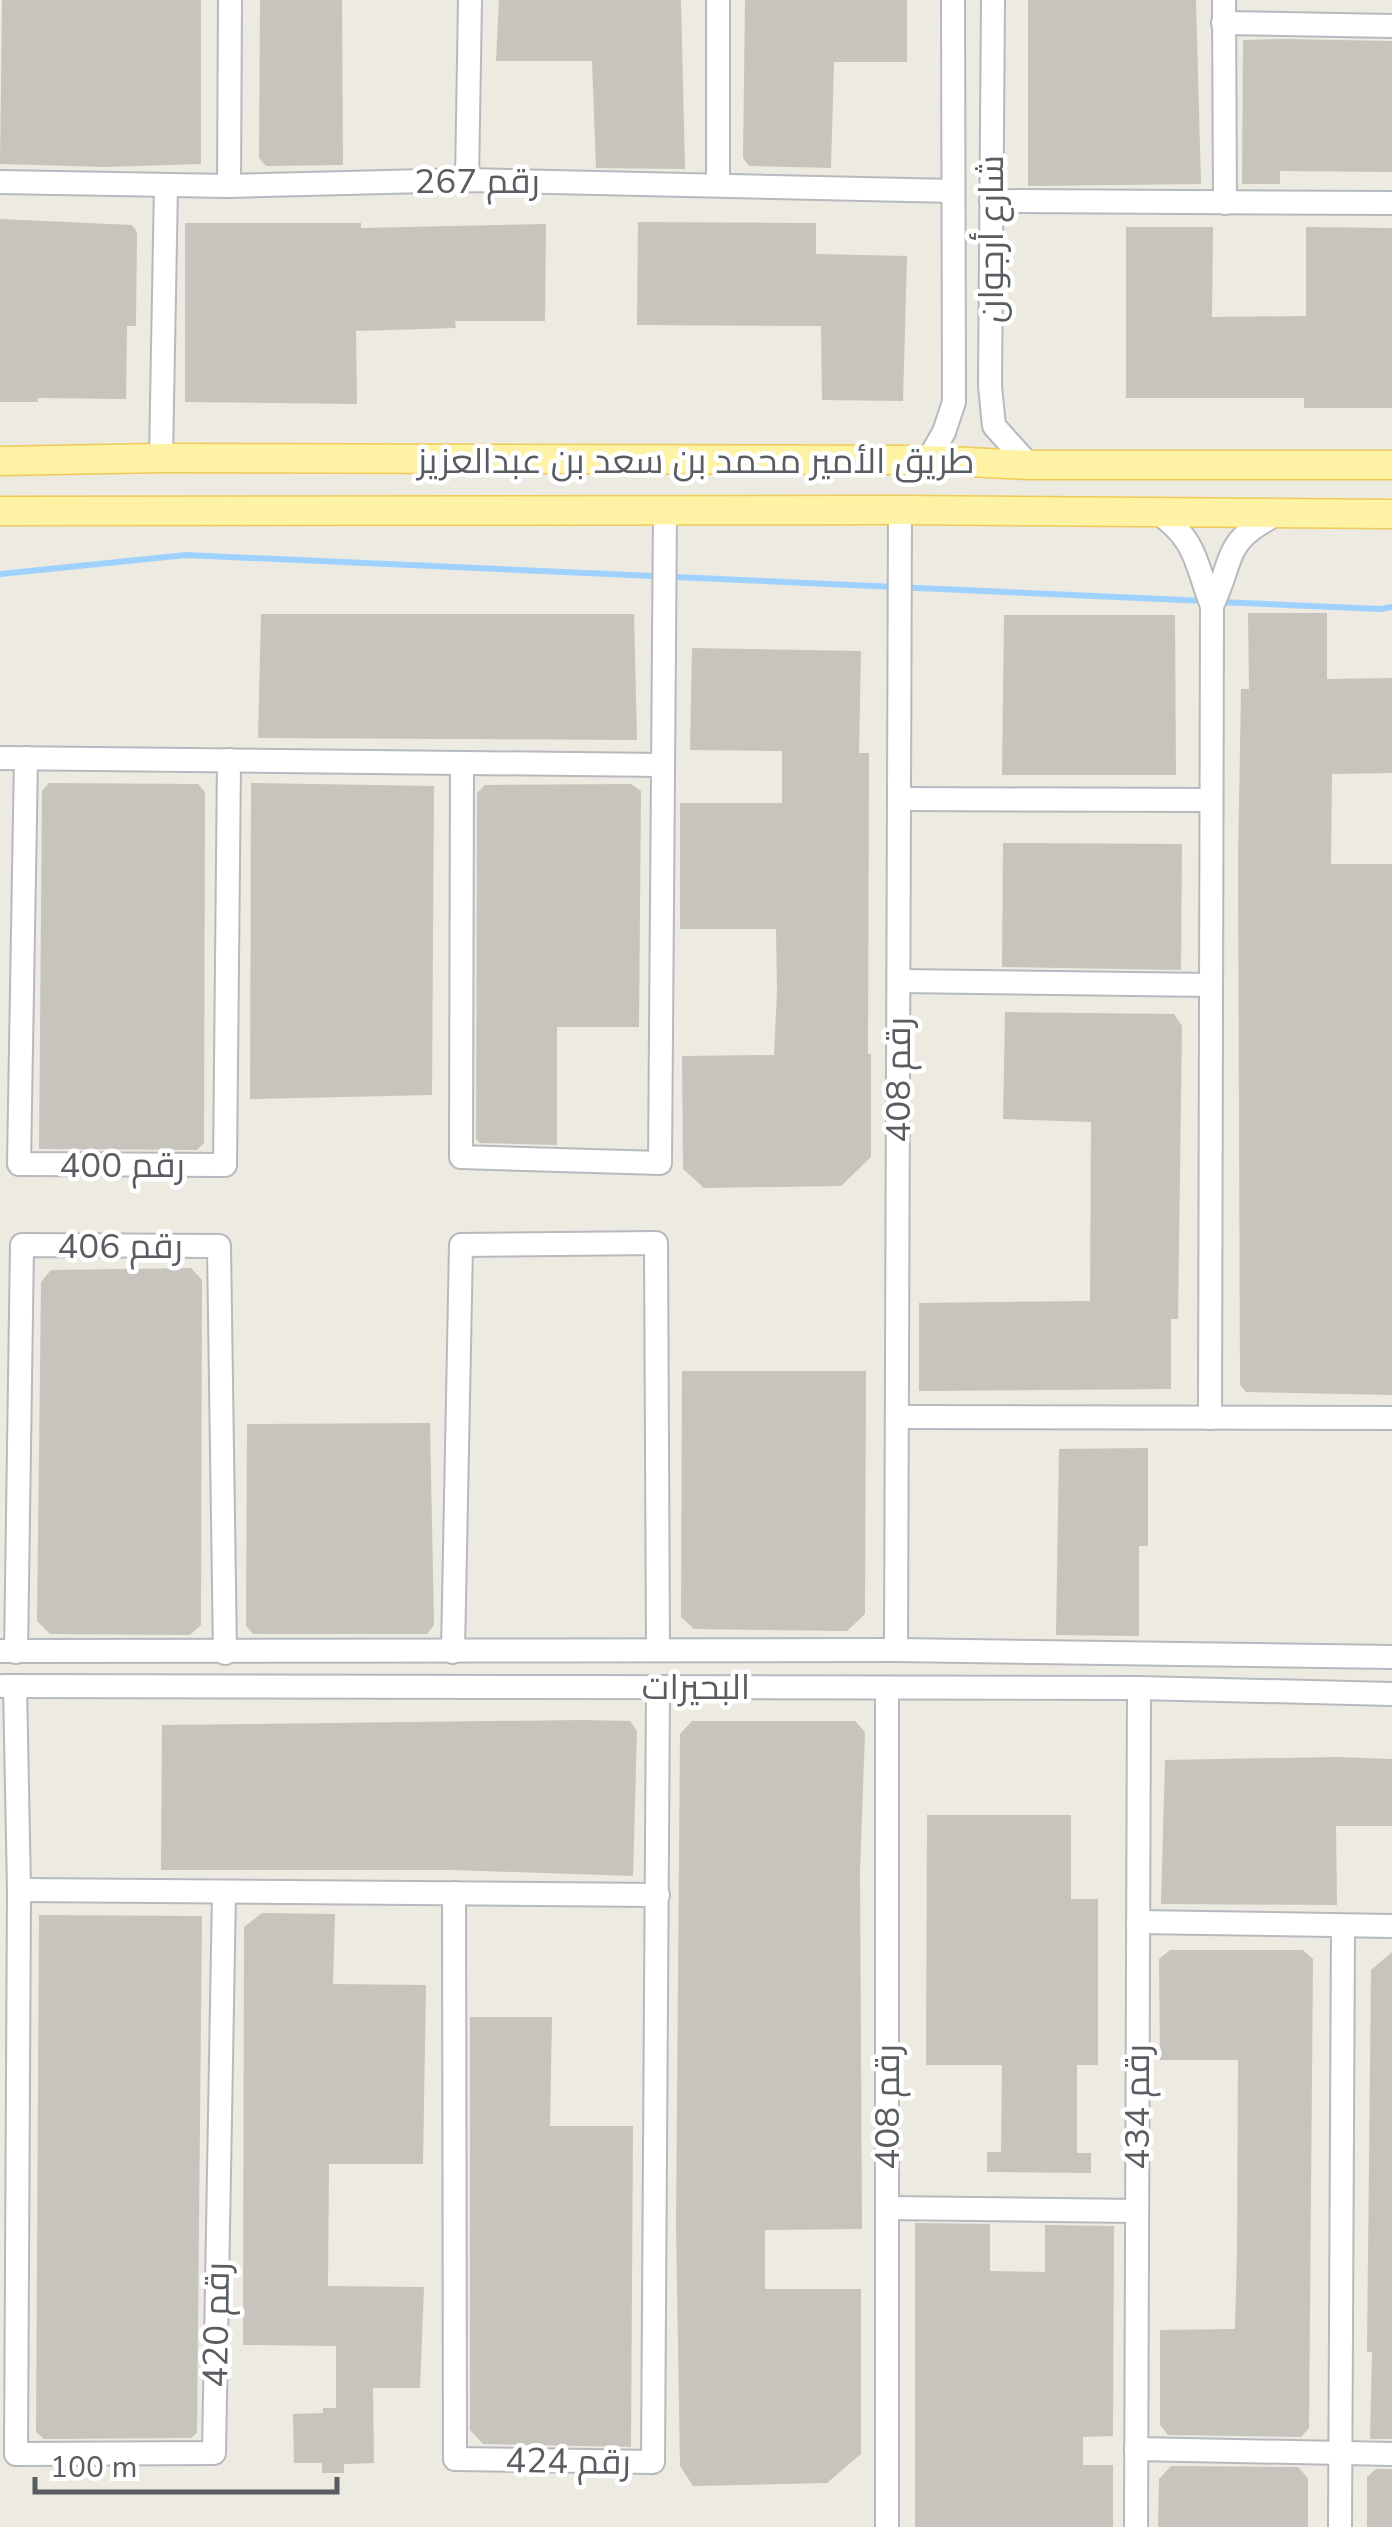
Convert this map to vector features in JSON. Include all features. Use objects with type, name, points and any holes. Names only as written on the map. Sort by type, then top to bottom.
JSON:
[{"type":"main road","name":"طريق الأمير محمد بن سعد بن عبدالعزيز","points":[[0,461],[161,458],[1392,464]]},
{"type":"main road","name":"طريق الأمير محمد بن سعد بن عبدالعزيز","points":[[0,511],[1392,514]]},
{"type":"street","points":[[230,0],[230,186]]},
{"type":"street","points":[[467,180],[470,0]]},
{"type":"street","points":[[718,0],[718,183]]},
{"type":"street","name":"شارع أرجوان","points":[[928,460],[944,432],[954,402],[954,0]]},
{"type":"street","name":"شارع أرجوان","points":[[993,0],[990,386],[994,426],[1028,465]]},
{"type":"street","points":[[1225,203],[1223,11],[1392,26]]},
{"type":"street","name":"رقم 267","points":[[0,182],[230,186],[467,180],[954,191]]},
{"type":"street","points":[[161,458],[166,185]]},
{"type":"street","points":[[991,200],[1392,203]]},
{"type":"street","points":[[954,384],[990,386]]},
{"type":"street","name":"رقم 408","points":[[896,1650],[900,510]]},
{"type":"street","points":[[462,763],[461,1157],[660,1164],[665,512]]},
{"type":"street","points":[[1157,512],[1175,525],[1194,550],[1212,606],[1210,1418]]},
{"type":"street","points":[[1212,606],[1236,543],[1246,531],[1280,513]]},
{"type":"street","points":[[0,758],[663,765]]},
{"type":"street","name":"رقم 400","points":[[26,758],[19,1164],[225,1165],[229,760]]},
{"type":"street","points":[[900,799],[1211,800]]},
{"type":"street","points":[[899,982],[1210,985]]},
{"type":"street","points":[[453,1652],[461,1245],[500,1244],[656,1243],[658,1650]]},
{"type":"street","name":"رقم 406","points":[[8,1651],[22,1245],[219,1246],[225,1653]]},
{"type":"street","points":[[897,1417],[1392,1418]]},
{"type":"street","name":"البحيرات","points":[[8,1651],[896,1650],[1392,1657]]},
{"type":"street","name":"رقم 434","points":[[1136,2527],[1138,1922],[1146,1653]]},
{"type":"street","name":"البحيرات","points":[[8,1686],[1142,1688],[1392,1694]]},
{"type":"street","name":"رقم 420","points":[[8,1686],[19,1890],[16,2454],[214,2453],[224,1892]]},
{"type":"street","name":"رقم 424","points":[[454,1893],[456,2459],[653,2462],[658,1687]]},
{"type":"street","name":"رقم 408","points":[[887,1688],[887,2527]]},
{"type":"street","points":[[19,1890],[658,1894]]},
{"type":"street","points":[[1138,1922],[1392,1926]]},
{"type":"street","points":[[1340,2527],[1342,1926]]},
{"type":"street","points":[[887,2208],[1137,2212]]},
{"type":"street","points":[[1136,2449],[1392,2454]]},
{"type":"building","points":[[2,0],[201,0],[201,164],[0,164]]},
{"type":"building","points":[[260,0],[342,0],[343,165],[266,166],[259,158]]},
{"type":"building","points":[[499,0],[681,0],[685,169],[596,168],[592,61],[496,61]]},
{"type":"building","points":[[745,0],[907,0],[907,62],[834,62],[831,168],[749,166],[743,158]]},
{"type":"building","points":[[1028,0],[1196,0],[1201,184],[1028,186]]},
{"type":"building","points":[[1243,40],[1392,41],[1392,172],[1280,171],[1280,184],[1242,184]]},
{"type":"building","points":[[0,219],[132,225],[137,232],[136,326],[127,326],[126,399],[38,398],[38,402],[0,402]]},
{"type":"building","points":[[638,222],[816,223],[816,254],[907,256],[903,401],[822,400],[821,326],[637,325]]},
{"type":"building","points":[[185,223],[361,223],[361,228],[546,224],[545,321],[455,321],[456,328],[356,331],[357,404],[185,402]]},
{"type":"building","points":[[1126,227],[1213,227],[1212,317],[1306,316],[1306,227],[1392,228],[1392,408],[1304,408],[1304,398],[1126,398]]},
{"type":"building","points":[[1248,613],[1327,613],[1327,679],[1392,678],[1392,773],[1332,774],[1331,864],[1392,864],[1392,1395],[1246,1392],[1240,1385],[1238,860],[1241,689],[1249,689]]},
{"type":"building","points":[[261,614],[634,614],[637,740],[258,738]]},
{"type":"building","points":[[1004,615],[1175,615],[1176,775],[1002,775]]},
{"type":"building","points":[[692,648],[861,651],[859,753],[869,753],[871,1157],[841,1186],[704,1188],[683,1169],[682,1056],[774,1055],[777,991],[776,929],[680,929],[680,803],[782,803],[782,751],[690,750]]},
{"type":"building","points":[[49,783],[198,784],[205,792],[204,1143],[197,1150],[39,1149],[42,791]]},
{"type":"building","points":[[251,783],[434,786],[432,1095],[250,1099]]},
{"type":"building","points":[[631,784],[641,791],[639,1027],[557,1027],[557,1145],[480,1143],[476,1139],[477,793],[485,785]]},
{"type":"building","points":[[1003,843],[1182,844],[1181,970],[1002,967]]},
{"type":"building","points":[[1005,1012],[1174,1014],[1182,1026],[1178,1319],[1171,1319],[1171,1389],[919,1391],[919,1303],[1090,1301],[1091,1122],[1003,1119]]},
{"type":"building","points":[[191,1268],[202,1280],[201,1625],[190,1635],[50,1634],[37,1621],[41,1282],[51,1270]]},
{"type":"building","points":[[682,1371],[866,1371],[865,1614],[847,1631],[694,1629],[681,1617]]},
{"type":"building","points":[[430,1423],[434,1625],[427,1634],[253,1634],[246,1626],[247,1424]]},
{"type":"building","points":[[1148,1448],[1148,1546],[1139,1546],[1139,1636],[1056,1635],[1059,1449]]},
{"type":"building","points":[[630,1721],[637,1731],[633,1876],[453,1870],[161,1870],[162,1725]]},
{"type":"building","points":[[692,1721],[855,1721],[865,1732],[860,1871],[862,2229],[765,2230],[765,2289],[861,2289],[861,2454],[827,2483],[693,2486],[680,2466],[676,2226],[680,1734]]},
{"type":"building","points":[[1392,1759],[1392,1826],[1336,1826],[1337,1905],[1161,1904],[1165,1760]]},
{"type":"building","points":[[927,1815],[1071,1815],[1071,1899],[1098,1899],[1098,2065],[1077,2065],[1077,2153],[1091,2153],[1091,2173],[987,2172],[987,2152],[1001,2152],[1002,2065],[926,2065]]},
{"type":"building","points":[[262,1913],[335,1914],[333,1984],[426,1985],[423,2164],[329,2164],[328,2286],[424,2287],[420,2388],[373,2388],[374,2463],[344,2464],[344,2473],[322,2473],[322,2463],[294,2463],[293,2414],[323,2413],[323,2408],[336,2408],[336,2346],[243,2345],[244,1927]]},
{"type":"building","points":[[39,1915],[202,1916],[197,2433],[191,2438],[44,2439],[36,2432]]},
{"type":"building","points":[[1170,1950],[1303,1950],[1313,1959],[1309,2428],[1301,2437],[1168,2435],[1160,2425],[1160,2330],[1235,2329],[1237,2253],[1238,2060],[1160,2060],[1159,1959]]},
{"type":"building","points":[[1392,1952],[1392,2439],[1370,2439],[1372,2352],[1367,2352],[1371,1970]]},
{"type":"building","points":[[470,2017],[552,2017],[550,2126],[633,2126],[631,2447],[483,2444],[470,2430]]},
{"type":"building","points":[[915,2223],[990,2224],[990,2271],[1045,2272],[1045,2225],[1114,2226],[1113,2436],[1083,2437],[1083,2465],[1113,2465],[1113,2527],[915,2527]]},
{"type":"building","points":[[1171,2466],[1298,2467],[1308,2478],[1308,2527],[1158,2527],[1159,2479]]},
{"type":"building","points":[[1376,2469],[1392,2469],[1392,2527],[1367,2527],[1367,2477]]},
{"type":"waterway","points":[[0,574],[186,555],[1206,601]]},
{"type":"waterway","points":[[1219,602],[1392,607]]}]
